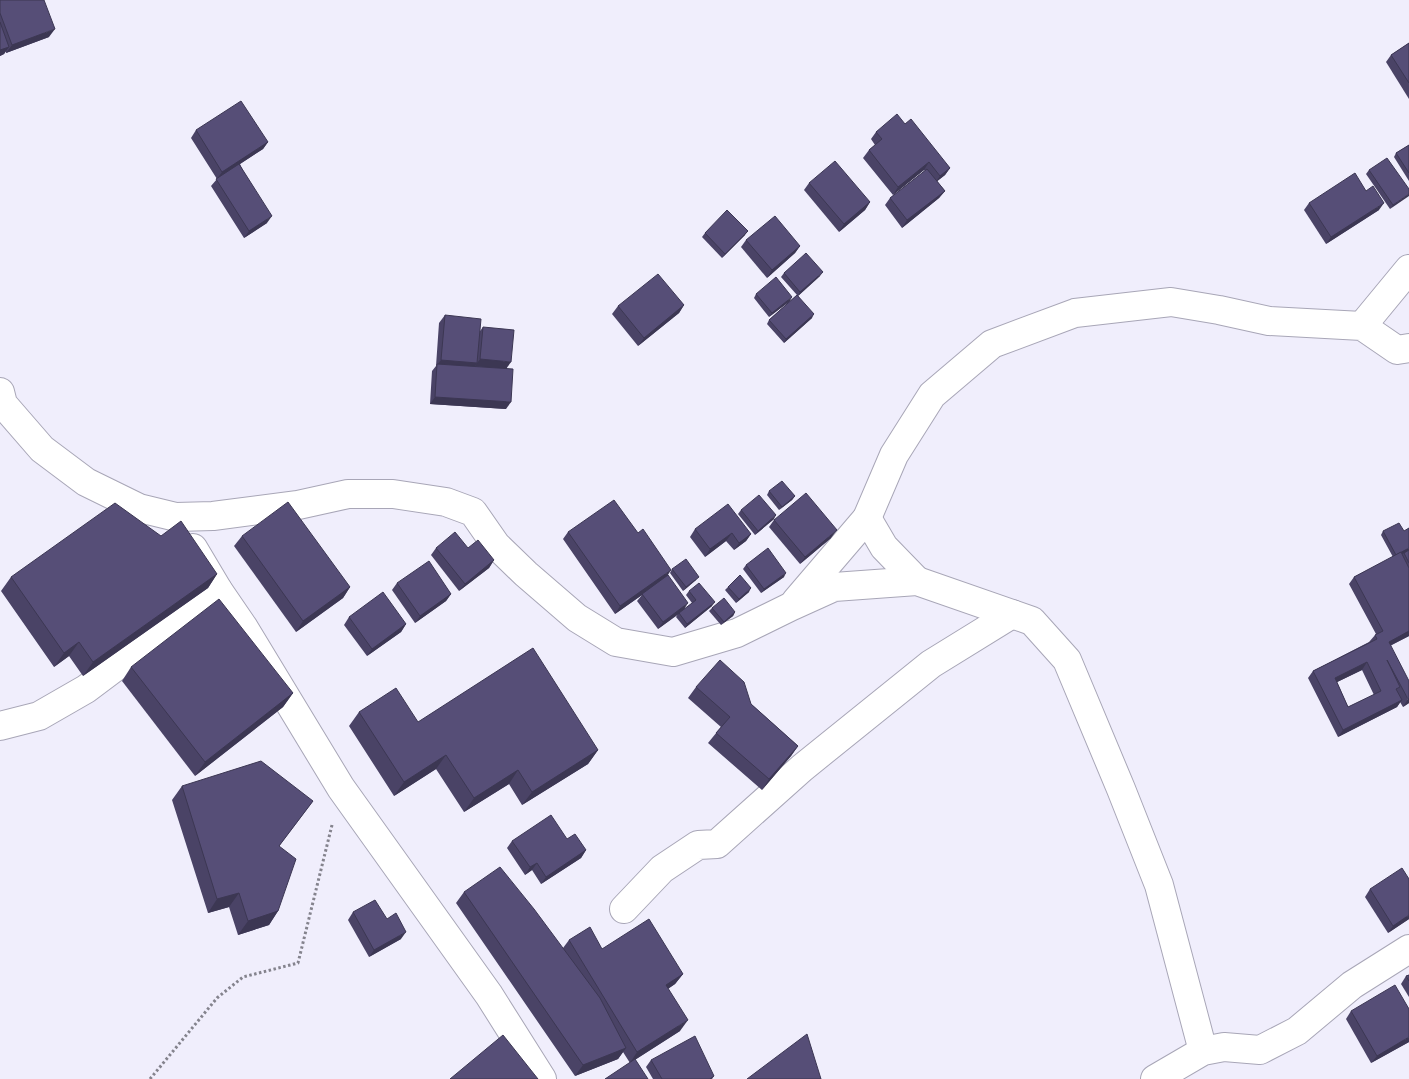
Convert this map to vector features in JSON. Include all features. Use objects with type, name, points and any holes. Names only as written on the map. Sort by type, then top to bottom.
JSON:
[{"type":"street","points":[[1362,326],[1409,269]]},
{"type":"street","points":[[792,606],[867,518],[894,455],[932,394],[992,344],[1075,313],[1171,302],[1269,321],[1362,326],[1397,350],[1409,348]]},
{"type":"street","points":[[0,392],[3,404],[42,449],[86,482],[139,508],[176,517],[213,516],[298,505],[348,494],[393,494],[446,502],[473,512],[496,545],[526,574],[577,618],[616,642],[673,652],[737,633],[834,587],[918,581],[1032,621],[1067,660],[1121,789],[1158,885],[1203,1051]]},
{"type":"street","points":[[176,517],[218,590],[244,628],[341,788],[489,995],[542,1079]]},
{"type":"street","points":[[867,518],[884,548],[918,581]]},
{"type":"street","points":[[0,726],[39,716],[86,689],[218,590]]},
{"type":"street","points":[[624,909],[662,869],[698,846],[717,844],[802,768],[931,664],[1012,614]]},
{"type":"street","points":[[1155,1079],[1203,1051],[1224,1047],[1260,1050],[1297,1031],[1352,985],[1409,949]]},
{"type":"path","points":[[150,1079],[217,998],[243,977],[298,963],[341,788]]},
{"type":"building","points":[[0,0],[44,0],[55,29],[12,45],[0,13]]},
{"type":"building","points":[[0,22],[9,47],[0,50]]},
{"type":"building","points":[[1409,43],[1409,83],[1391,55]]},
{"type":"building","points":[[241,101],[268,142],[222,172],[196,130]]},
{"type":"building","points":[[897,114],[905,124],[911,119],[950,168],[940,176],[929,162],[898,187],[869,150],[882,139],[876,132]]},
{"type":"building","points":[[1409,145],[1409,173],[1396,153]]},
{"type":"building","points":[[1387,158],[1409,189],[1409,194],[1393,205],[1369,170]]},
{"type":"building","points":[[835,161],[870,202],[844,224],[809,183]]},
{"type":"building","points":[[239,164],[272,216],[249,231],[216,179]]},
{"type":"building","points":[[927,169],[945,191],[907,220],[890,198]]},
{"type":"building","points":[[1355,173],[1366,191],[1373,186],[1384,203],[1331,237],[1309,203]]},
{"type":"building","points":[[727,210],[748,231],[725,254],[705,233]]},
{"type":"building","points":[[775,216],[800,246],[772,270],[746,240]]},
{"type":"building","points":[[806,253],[823,272],[800,292],[784,273]]},
{"type":"building","points":[[658,274],[684,305],[644,338],[618,306]]},
{"type":"building","points":[[776,277],[792,297],[772,313],[756,294]]},
{"type":"building","points":[[797,295],[814,314],[786,339],[769,320]]},
{"type":"building","points":[[445,315],[481,319],[477,363],[441,360]]},
{"type":"building","points":[[483,327],[514,330],[511,362],[480,359]]},
{"type":"building","points":[[437,364],[513,369],[511,402],[435,397]]},
{"type":"building","points":[[782,481],[795,496],[782,507],[769,491]]},
{"type":"building","points":[[806,493],[837,530],[805,557],[774,520]]},
{"type":"building","points":[[759,495],[776,515],[758,531],[741,510]]},
{"type":"building","points":[[614,500],[638,533],[643,529],[671,570],[620,606],[568,532]]},
{"type":"building","points":[[288,502],[350,587],[303,621],[242,536]]},
{"type":"building","points":[[115,503],[161,536],[181,521],[217,574],[93,662],[79,642],[64,653],[11,577]]},
{"type":"building","points":[[728,504],[751,534],[739,543],[732,533],[710,549],[695,529]]},
{"type":"building","points":[[1399,523],[1404,531],[1409,528],[1409,548],[1396,555],[1383,531]]},
{"type":"building","points":[[455,532],[468,548],[478,540],[494,560],[465,584],[436,548]]},
{"type":"building","points":[[768,548],[786,573],[764,589],[746,565]]},
{"type":"building","points":[[1409,550],[1409,563],[1404,553]]},
{"type":"building","points":[[1401,552],[1409,568],[1409,631],[1389,642],[1409,681],[1409,699],[1387,660],[1400,687],[1396,689],[1402,700],[1343,730],[1313,671],[1377,639],[1375,635],[1383,631],[1354,577]],"holes":[[[1367,662],[1381,691],[1348,707],[1335,678]]]},
{"type":"building","points":[[686,559],[699,577],[686,587],[672,569]]},
{"type":"building","points":[[429,561],[451,594],[420,616],[397,583]]},
{"type":"building","points":[[668,575],[688,603],[663,622],[642,594]]},
{"type":"building","points":[[740,575],[751,588],[739,599],[728,587]]},
{"type":"building","points":[[699,583],[715,602],[687,624],[679,613],[696,600],[689,591]]},
{"type":"building","points":[[383,592],[406,624],[372,649],[349,617]]},
{"type":"building","points":[[724,598],[735,612],[724,622],[712,608]]},
{"type":"building","points":[[219,599],[293,693],[205,762],[131,667]]},
{"type":"building","points":[[533,648],[598,750],[532,792],[518,770],[474,798],[446,755],[404,782],[359,712],[396,688],[418,722]]},
{"type":"building","points":[[720,660],[744,682],[751,704],[798,746],[769,779],[716,733],[730,717],[696,687]]},
{"type":"building","points":[[261,761],[313,801],[279,846],[296,859],[278,911],[248,921],[239,893],[217,899],[182,786]]},
{"type":"building","points":[[551,815],[567,839],[575,834],[586,850],[546,877],[537,863],[530,867],[512,841]]},
{"type":"building","points":[[500,867],[534,909],[600,998],[626,1048],[583,1065],[464,892]]},
{"type":"building","points":[[1402,868],[1409,879],[1409,915],[1393,926],[1370,889]]},
{"type":"building","points":[[375,900],[387,919],[396,913],[406,932],[374,950],[353,912]]},
{"type":"building","points":[[649,919],[683,974],[666,985],[688,1020],[637,1052],[569,940],[590,927],[602,949]]},
{"type":"building","points":[[1395,985],[1409,1009],[1409,1037],[1377,1056],[1351,1011]]},
{"type":"building","points":[[807,1034],[821,1079],[747,1079]]},
{"type":"building","points":[[503,1035],[538,1079],[450,1079]]},
{"type":"building","points":[[695,1036],[714,1076],[710,1079],[662,1079],[651,1060]]},
{"type":"building","points":[[635,1059],[648,1079],[605,1079]]}]
